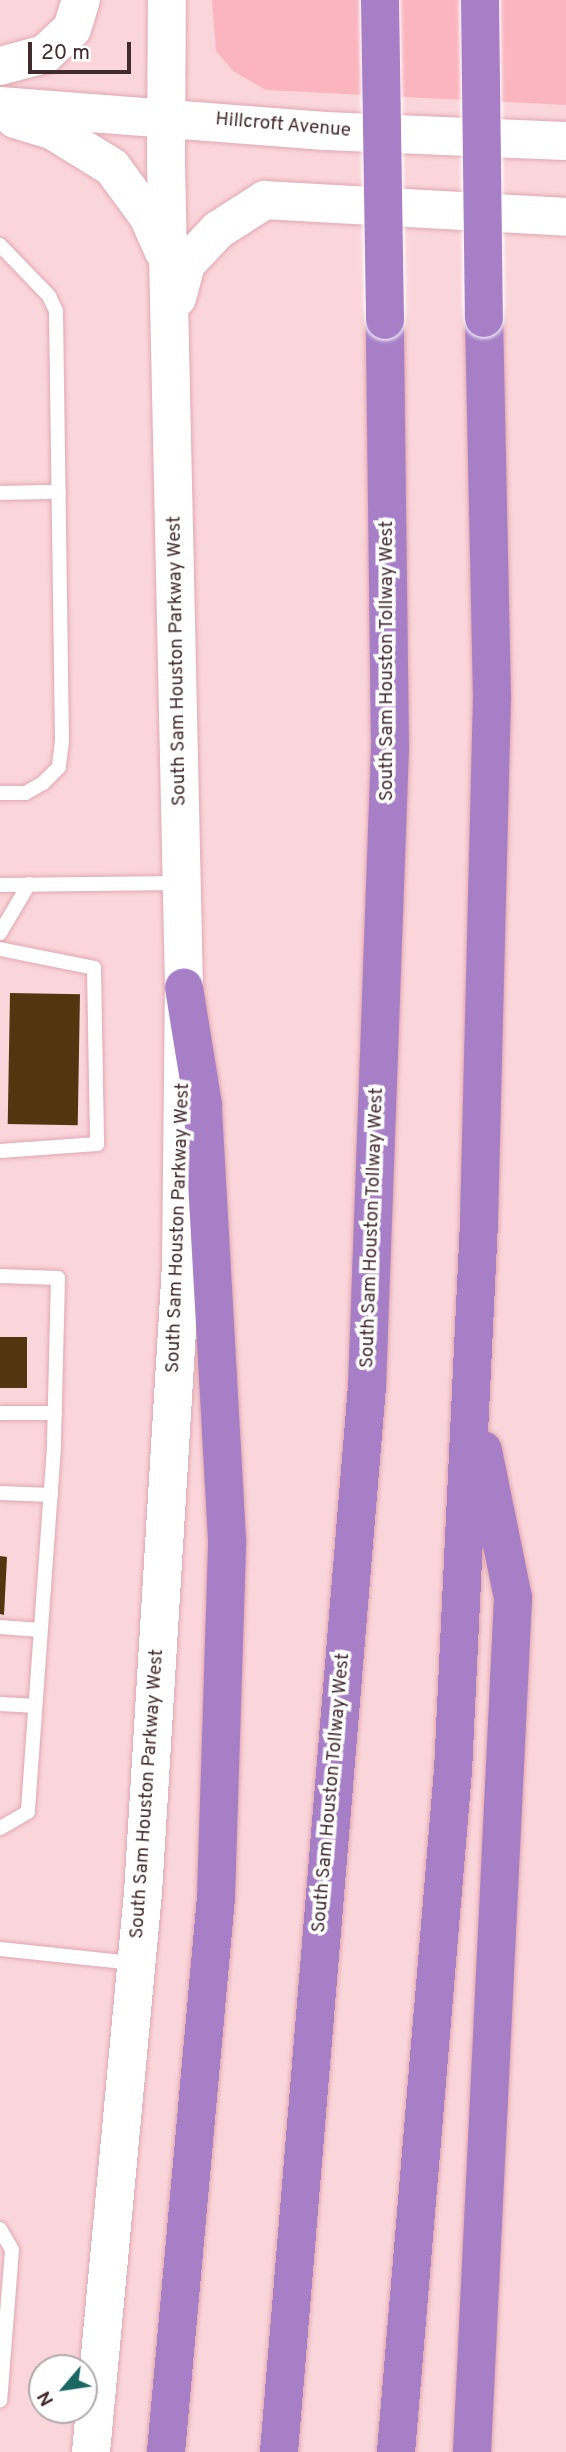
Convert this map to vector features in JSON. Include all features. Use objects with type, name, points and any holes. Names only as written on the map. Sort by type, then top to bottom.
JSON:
[{"type":"highway","name":"South Sam Houston Tollway West","points":[[279,2452],[368,1373],[390,748],[380,0]]},
{"type":"highway","points":[[396,2452],[453,1771],[471,1393],[492,698],[480,0]]},
{"type":"highway","points":[[166,2452],[216,1896],[227,1539],[204,1118],[184,988]]},
{"type":"highway","points":[[471,1393],[513,1598],[472,2452]]},
{"type":"main road","points":[[0,66],[45,54],[72,29],[81,0]]},
{"type":"main road","name":"South Sam Houston Parkway West","points":[[91,2452],[136,1964],[181,1265],[184,988],[167,0]]},
{"type":"main road","name":"Hillcroft Avenue","points":[[0,106],[326,131],[566,141]]},
{"type":"main road","points":[[0,114],[52,130],[113,167],[148,216],[170,266]]},
{"type":"main road","points":[[171,320],[187,264],[218,230],[265,200],[566,217]]},
{"type":"lane","points":[[0,245],[49,296],[56,311],[59,492],[59,766],[26,793],[0,793]]},
{"type":"lane","points":[[0,493],[59,492]]},
{"type":"lane","points":[[0,885],[182,883]]},
{"type":"lane","points":[[0,933],[29,884]]},
{"type":"lane","points":[[0,949],[94,968],[97,1144],[0,1151]]},
{"type":"lane","points":[[0,1276],[58,1278],[51,1495],[33,1706],[28,1812],[0,1828]]},
{"type":"lane","points":[[0,1413],[55,1413]]},
{"type":"lane","points":[[0,1493],[51,1495]]},
{"type":"lane","points":[[0,1627],[40,1630]]},
{"type":"lane","points":[[0,1704],[33,1706]]},
{"type":"lane","points":[[0,1949],[136,1964]]},
{"type":"lane","points":[[0,2229],[12,2250],[0,2401]]},
{"type":"shaded area","points":[[212,0],[566,0],[566,105],[266,90],[233,71],[216,51]]},
{"type":"building","points":[[10,993],[80,994],[78,1125],[8,1124]]},
{"type":"building","points":[[0,1337],[27,1337],[27,1388],[0,1388]]},
{"type":"building","points":[[0,1556],[7,1557],[4,1615],[0,1614]]}]
